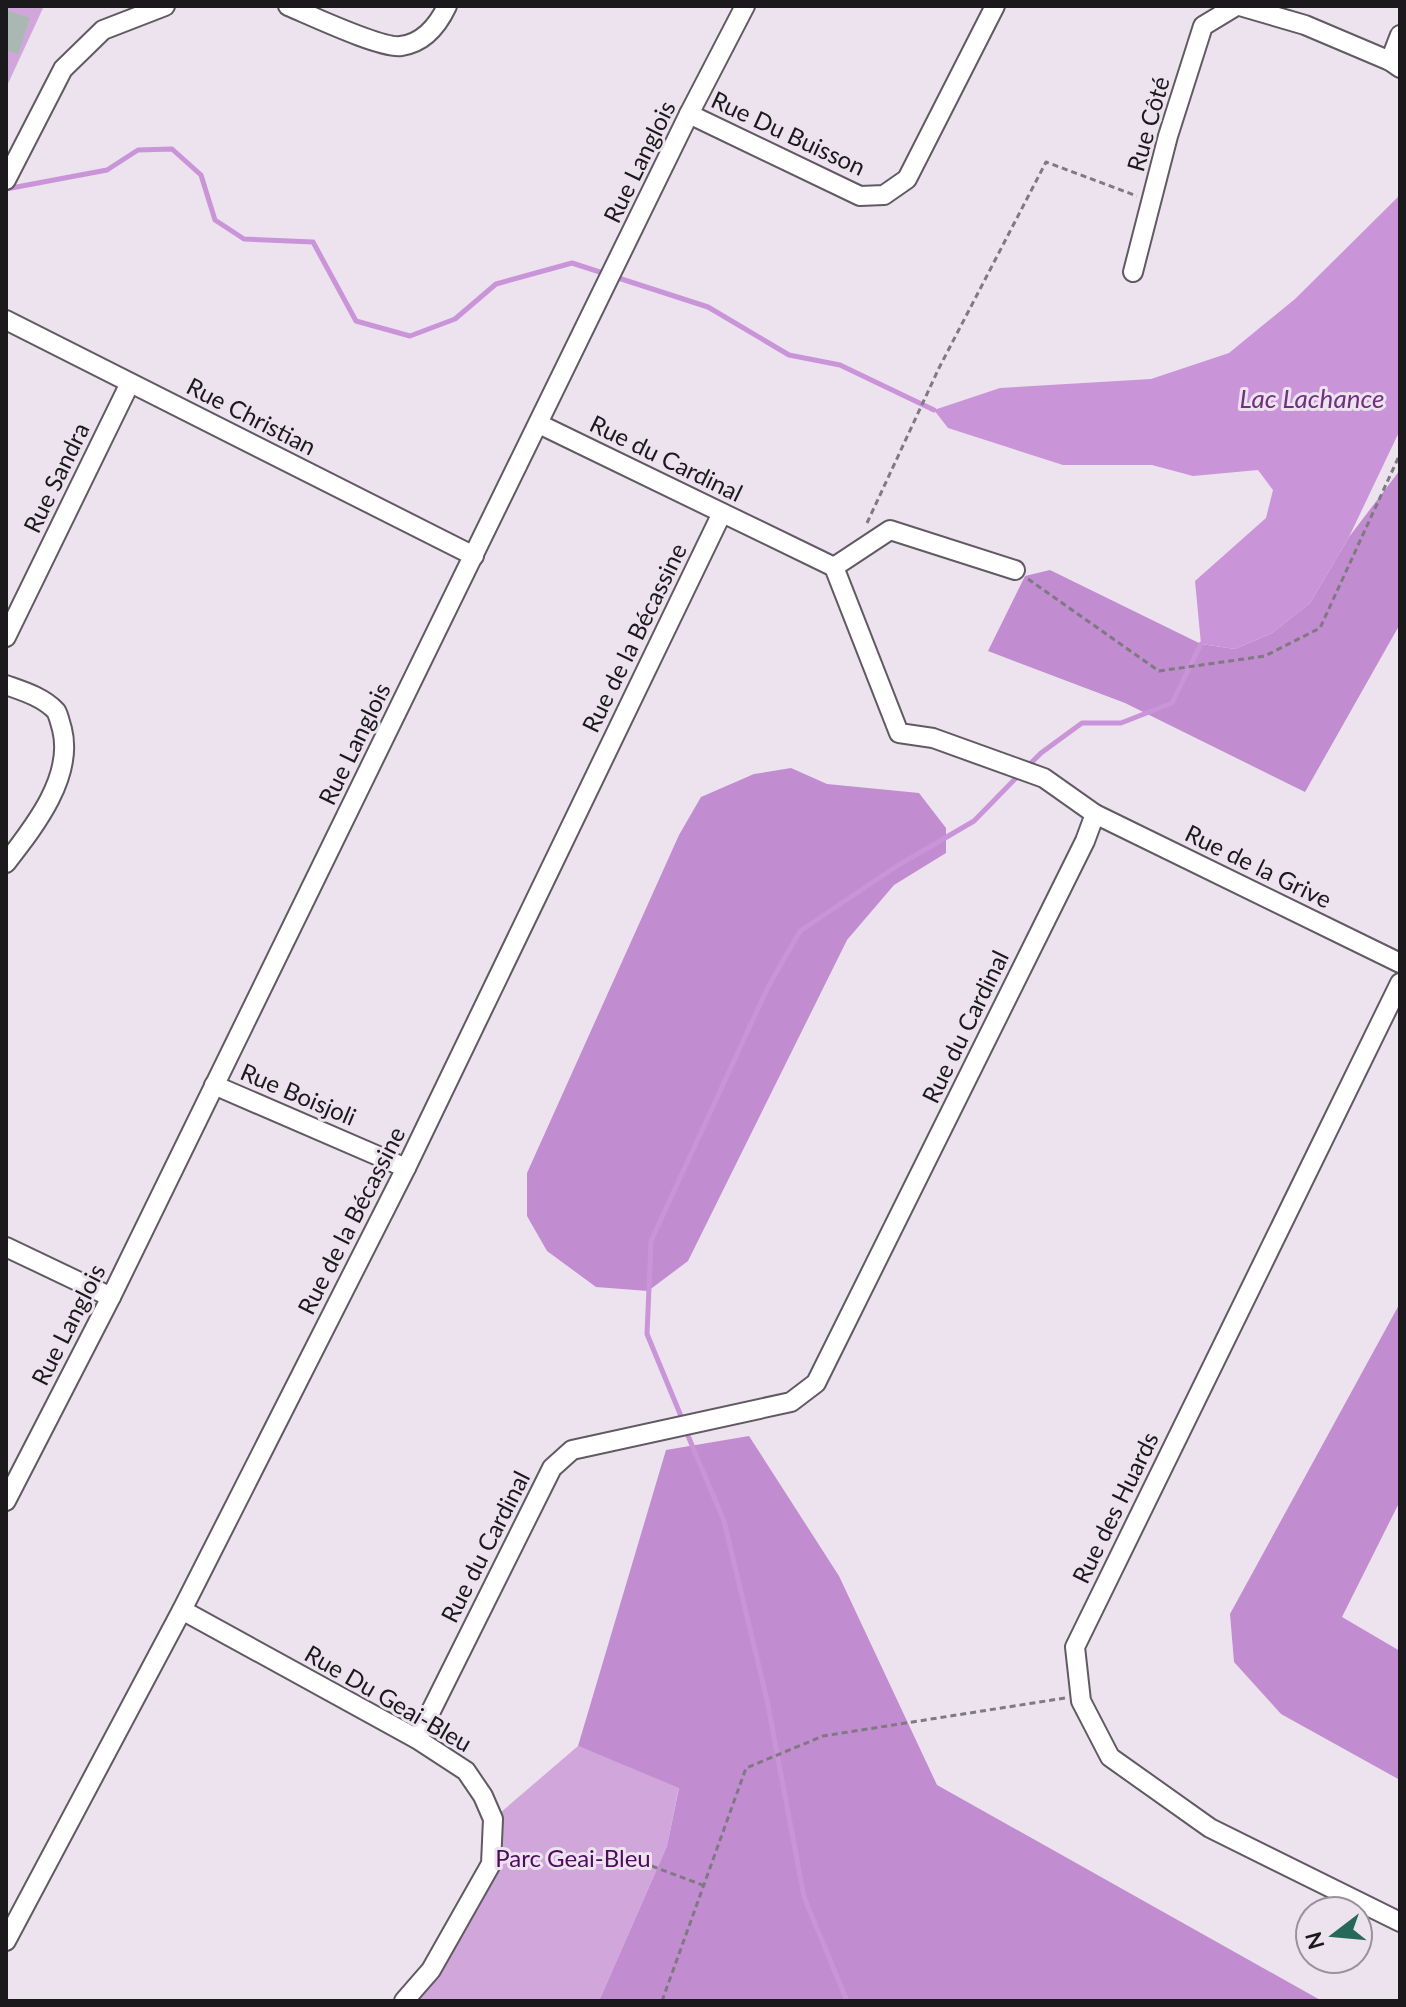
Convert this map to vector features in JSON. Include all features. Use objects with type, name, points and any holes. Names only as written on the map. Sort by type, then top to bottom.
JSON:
[{"type":"street","points":[[6,180],[63,69],[103,30],[165,6]]},
{"type":"street","points":[[288,6],[400,47],[425,37],[447,6]]},
{"type":"street","name":"Rue Langlois","points":[[6,1501],[111,1297],[689,114],[745,6]]},
{"type":"street","name":"Rue Du Buisson","points":[[689,114],[860,196],[884,195],[907,179],[995,6]]},
{"type":"street","name":"Rue Côté","points":[[1133,272],[1168,136],[1203,26],[1238,6],[1305,25],[1395,65],[1400,35]]},
{"type":"street","name":"Rue Christian","points":[[6,320],[474,556]]},
{"type":"street","name":"Rue Sandra","points":[[6,637],[130,383]]},
{"type":"street","name":"Rue du Cardinal","points":[[539,424],[834,567]]},
{"type":"street","name":"Rue de la Bécassine","points":[[6,1941],[182,1610],[406,1168],[722,513]]},
{"type":"street","points":[[1015,570],[890,530],[834,567],[899,733],[933,738],[1044,778],[1095,814]]},
{"type":"street","points":[[6,685],[37,697],[57,713],[66,758],[41,818],[6,863]]},
{"type":"street","name":"Rue du Cardinal","points":[[417,1739],[552,1468],[572,1450],[791,1402],[816,1383],[1085,841],[1095,814]]},
{"type":"street","name":"Rue de la Grive","points":[[1095,814],[1400,963]]},
{"type":"street","name":"Rue des Huards","points":[[1400,983],[1075,1647],[1080,1695],[1110,1757],[1210,1828],[1400,1922]]},
{"type":"street","name":"Rue Boisjoli","points":[[214,1085],[406,1168]]},
{"type":"street","points":[[6,1247],[111,1297]]},
{"type":"street","name":"Rue Du Geai-Bleu","points":[[182,1610],[417,1739],[466,1771],[483,1796],[493,1819],[491,1864],[431,1970],[404,2001]]},
{"type":"path","points":[[866,527],[918,414],[1046,162],[1152,201]]},
{"type":"path","points":[[1015,570],[1159,671],[1265,656],[1320,628],[1400,454]]},
{"type":"path","points":[[662,2001],[746,1768],[823,1736],[1080,1695]]},
{"type":"path","points":[[633,1859],[705,1886]]},
{"type":"green space","points":[[6,6],[44,6],[6,88]]},
{"type":"green space","name":"Parc Geai-Bleu","points":[[578,1746],[679,1787],[667,1846],[599,2001],[424,2001],[412,1994],[491,1864],[493,1819]]},
{"type":"shaded area","points":[[1400,470],[1400,624],[1305,792],[1125,703],[988,651],[1025,576],[1050,570],[1201,644],[1235,649],[1272,633],[1310,603],[1349,537]]},
{"type":"shaded area","points":[[791,768],[827,784],[919,793],[946,828],[946,853],[894,885],[847,940],[688,1261],[648,1291],[596,1287],[547,1251],[527,1216],[527,1173],[679,835],[701,797],[754,774]]},
{"type":"shaded area","points":[[1400,1303],[1400,1501],[1342,1617],[1400,1651],[1400,1780],[1281,1714],[1234,1662],[1230,1614]]},
{"type":"shaded area","points":[[749,1436],[839,1576],[937,1785],[1322,2001],[599,2001],[667,1846],[679,1788],[578,1746],[666,1450]]},
{"type":"water","name":"Lac Lachance","points":[[1400,195],[1400,430],[1349,537],[1310,603],[1272,633],[1235,649],[1201,644],[1195,581],[1266,518],[1273,490],[1258,470],[1193,476],[1152,465],[1063,465],[948,428],[934,410],[1000,388],[1151,379],[1229,353],[1295,299]]},
{"type":"building","points":[[6,10],[30,18],[18,54],[6,50]]},
{"type":"waterway","points":[[6,189],[107,170],[138,150],[172,149],[201,175],[215,220],[244,239],[313,242],[356,321],[410,336],[455,319],[496,284],[572,263],[708,307],[789,355],[840,365],[934,410]]},
{"type":"waterway","points":[[1026,768],[1082,723],[1121,723],[1172,703],[1201,644]]},
{"type":"waterway","points":[[683,1421],[647,1334],[651,1241],[768,987],[800,931],[897,866],[974,821],[1019,775]]},
{"type":"waterway","points":[[686,1431],[724,1521],[767,1700],[804,1897],[847,2001]]}]
